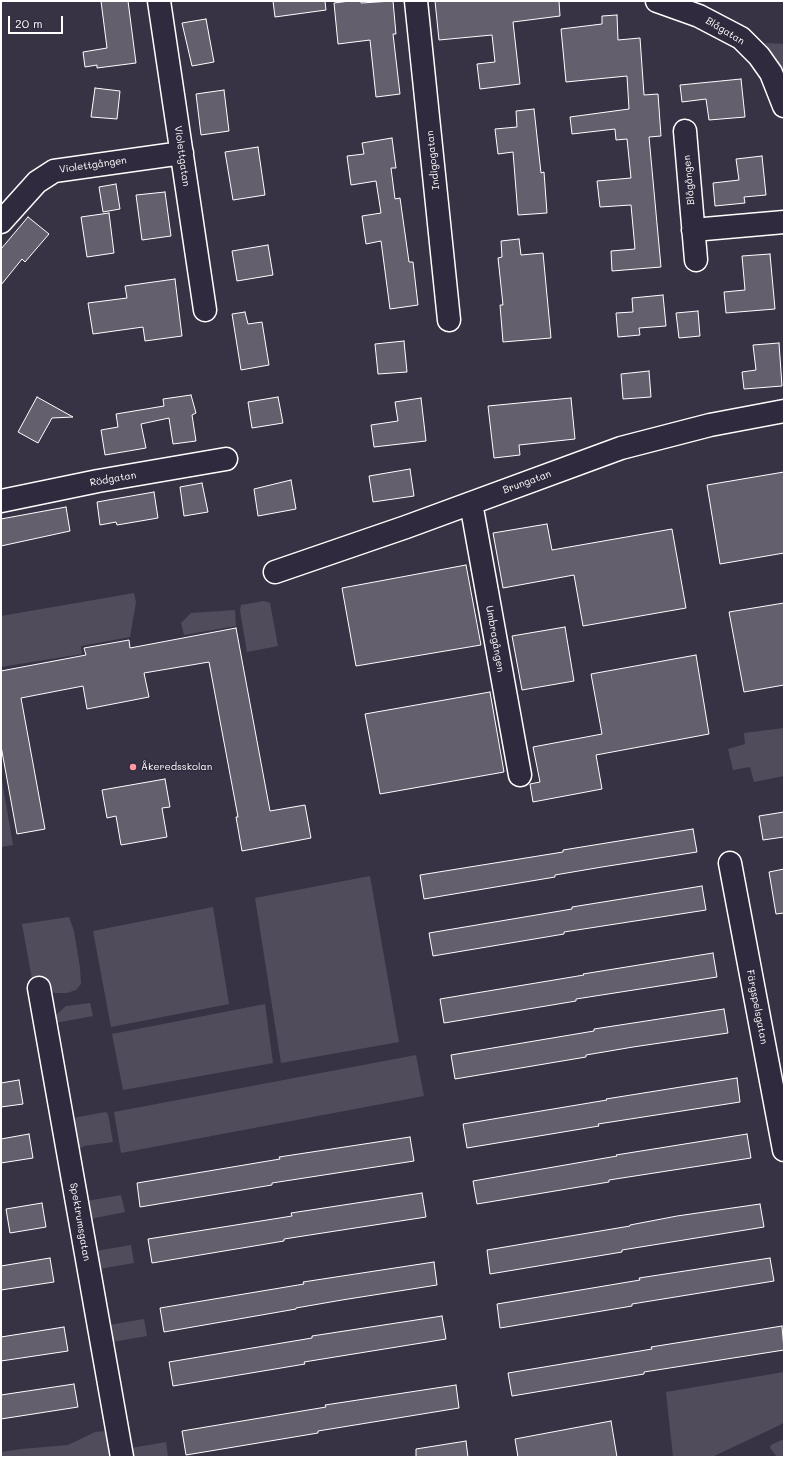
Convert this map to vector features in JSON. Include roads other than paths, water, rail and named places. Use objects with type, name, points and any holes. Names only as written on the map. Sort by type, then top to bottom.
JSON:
[{"type":"street","name":"Violettgatan","points":[[159,1],[205,310]]},
{"type":"street","name":"Indigogatan","points":[[416,1],[449,320]]},
{"type":"street","name":"Blågatan","points":[[662,2],[699,16],[741,38],[759,56],[771,73],[784,106]]},
{"type":"street","name":"Blågången","points":[[685,130],[696,260]]},
{"type":"street","name":"Violettgången","points":[[1,222],[37,182],[54,171],[182,153]]},
{"type":"street","points":[[694,230],[784,222]]},
{"type":"street","name":"Brungatan","points":[[275,572],[621,448],[710,425],[784,411]]},
{"type":"street","name":"Rödgatan","points":[[1,501],[98,481],[226,459]]},
{"type":"street","name":"Umbragången","points":[[471,503],[520,775]]},
{"type":"street","name":"Färgspelsgatan","points":[[730,863],[784,1150]]},
{"type":"street","name":"Spektrumsgatan","points":[[39,988],[122,1457]]},
{"type":"place","name":"Åkeredsskolan","points":[[133,767]]}]
